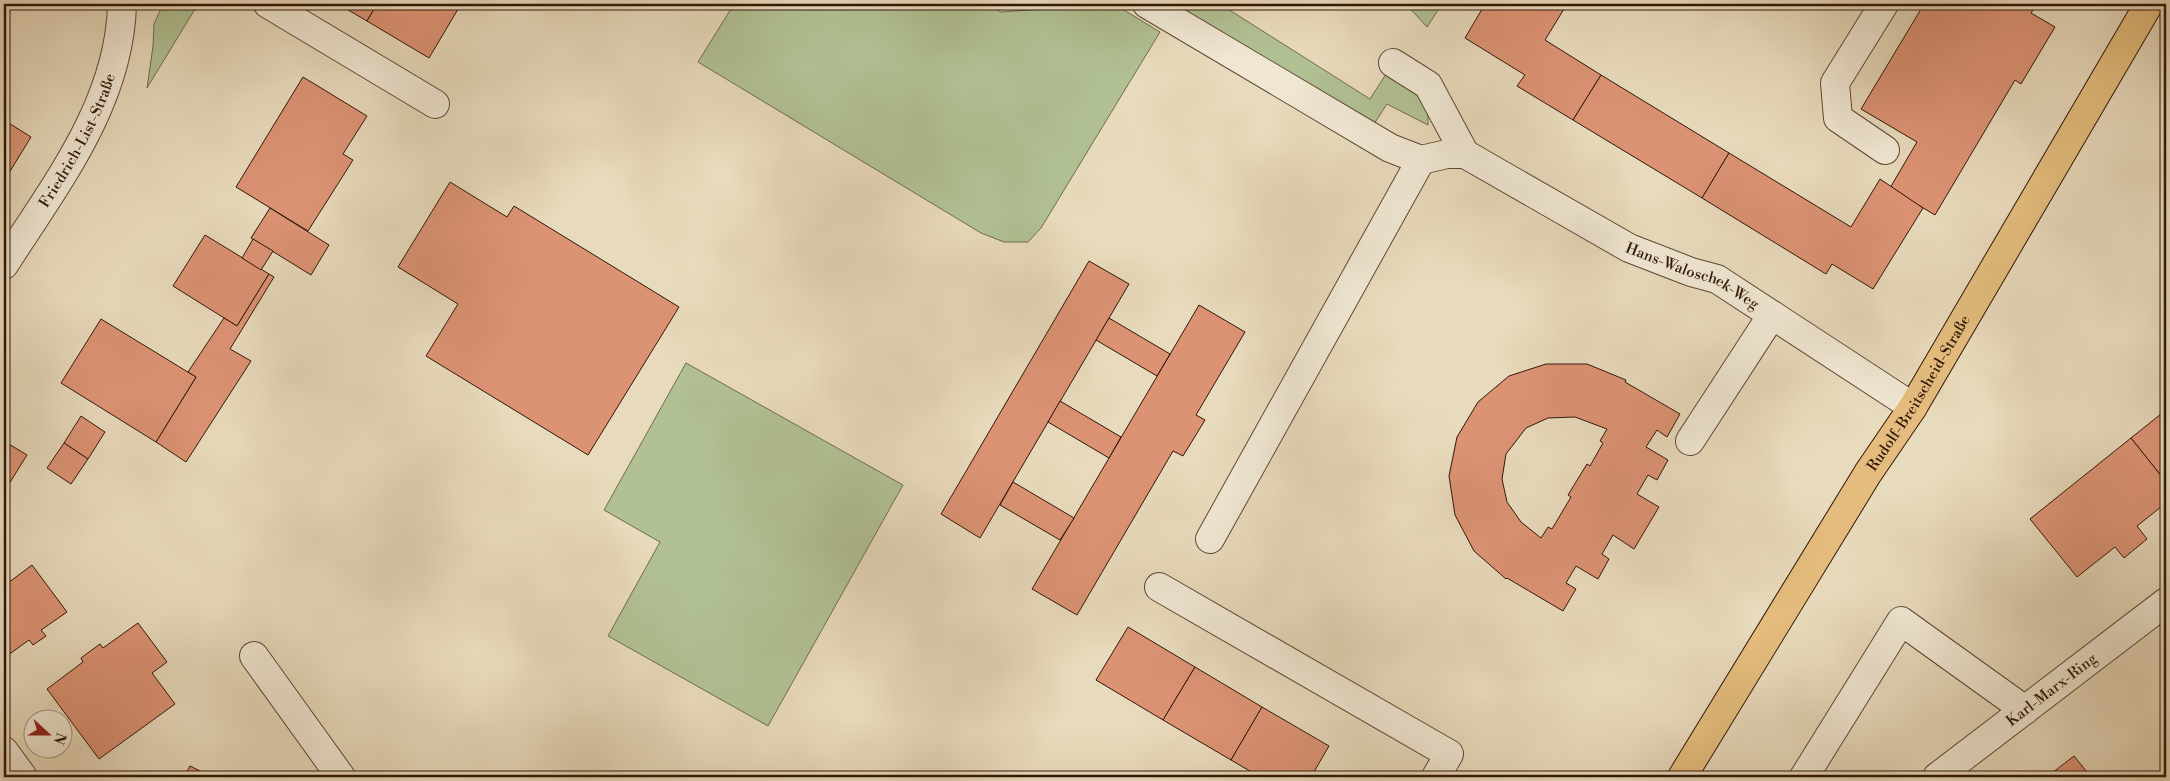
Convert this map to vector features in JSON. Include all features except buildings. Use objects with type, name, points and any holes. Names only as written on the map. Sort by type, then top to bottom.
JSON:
[{"type":"main road","name":"Rudolf-Breitscheid-Straße","points":[[1682,777],[1868,473],[1913,407],[2149,4]]},
{"type":"street","name":"Friedrich-List-Straße","points":[[4,265],[76,152],[90,125],[110,72],[122,26],[122,4]]},
{"type":"street","points":[[268,4],[435,104]]},
{"type":"street","points":[[1147,4],[1390,148],[1421,160],[1447,154],[1465,154],[1428,85],[1394,62]]},
{"type":"street","points":[[1884,4],[1835,83],[1838,118],[1885,150]]},
{"type":"street","name":"Hans-Waloschek-Weg","points":[[1465,154],[1629,248],[1691,272],[1717,279],[1913,407]]},
{"type":"street","points":[[1210,539],[1421,160]]},
{"type":"street","points":[[1690,441],[1772,315]]},
{"type":"street","points":[[1159,586],[1449,754],[1436,777]]},
{"type":"street","name":"Karl-Marx-Ring","points":[[1937,777],[2166,602]]},
{"type":"street","points":[[1804,777],[1901,620],[2025,710]]},
{"type":"street","points":[[254,656],[341,777]]},
{"type":"street","points":[[4,752],[23,777]]},
{"type":"green space","points":[[163,4],[198,4],[147,88],[154,24]]},
{"type":"green space","points":[[734,4],[986,4],[1001,12],[1114,4],[1160,32],[1041,228],[1028,242],[1004,242],[981,233],[698,62]]},
{"type":"green space","points":[[1170,4],[1220,4],[1370,99],[1386,74],[1428,99],[1428,125],[1387,104],[1374,124]]},
{"type":"green space","points":[[1406,4],[1442,4],[1427,27]]},
{"type":"green space","points":[[686,363],[903,485],[768,726],[608,636],[660,542],[604,510]]}]
